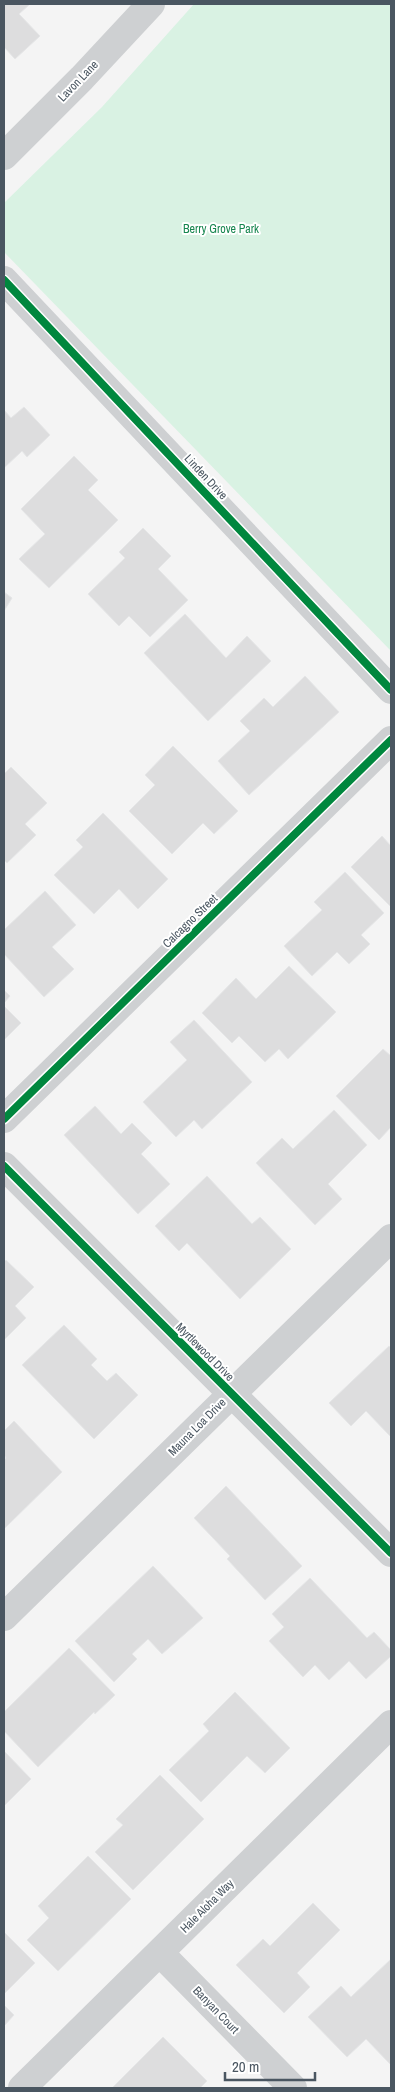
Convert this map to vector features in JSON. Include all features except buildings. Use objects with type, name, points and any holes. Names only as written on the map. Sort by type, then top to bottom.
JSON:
[{"type":"street","name":"Lavon Lane","points":[[4,156],[82,78],[151,4]]},
{"type":"street","name":"Linden Drive","points":[[4,280],[391,690]]},
{"type":"street","name":"Calcagno Street","points":[[4,1119],[391,740]]},
{"type":"street","name":"Myrtlewood Drive","points":[[4,1166],[391,1553]]},
{"type":"street","name":"Mauna Loa Drive","points":[[4,1617],[391,1238]]},
{"type":"street","name":"Hale Aloha Way","points":[[22,2088],[391,1724]]},
{"type":"street","name":"Banyan Court","points":[[160,1953],[293,2088]]},
{"type":"green space","name":"Berry Grove Park","points":[[194,4],[391,4],[391,651],[4,252],[4,203],[102,107]]},
{"type":"cycle path","points":[[4,280],[391,690]]},
{"type":"cycle path","points":[[4,1119],[391,740]]},
{"type":"cycle path","points":[[4,1166],[391,1553]]}]
